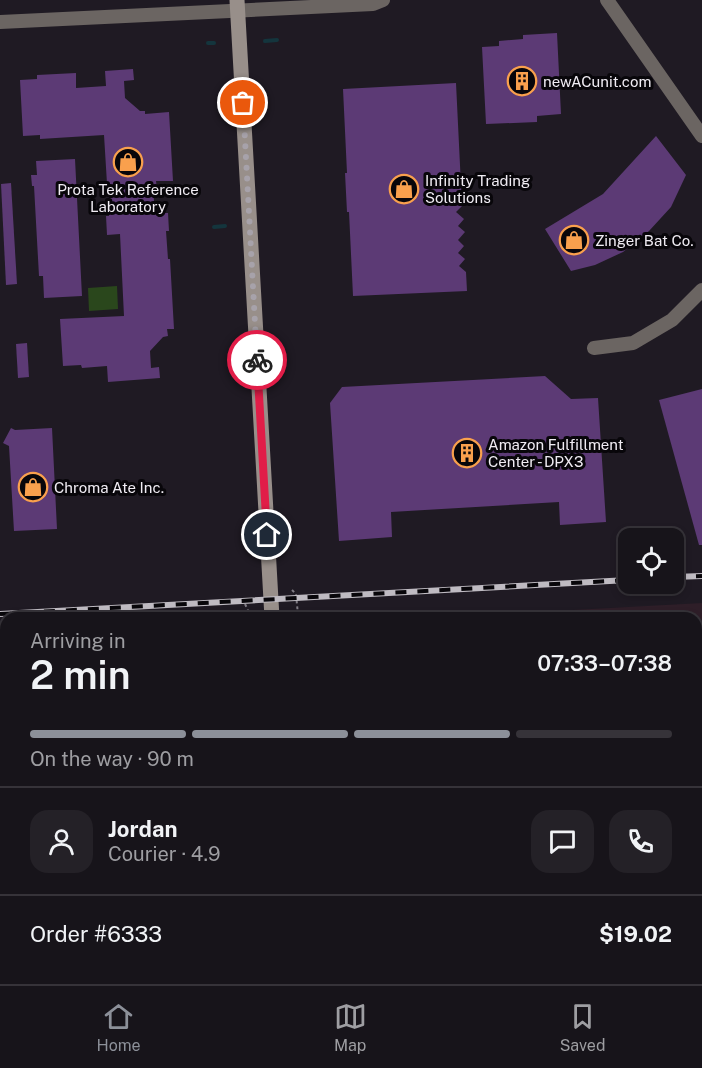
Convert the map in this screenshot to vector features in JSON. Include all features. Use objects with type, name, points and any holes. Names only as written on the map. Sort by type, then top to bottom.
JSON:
[{"type":"main road","points":[[238,5],[272,612]]},
{"type":"street","points":[[0,22],[238,5],[373,4],[383,0]]},
{"type":"street","points":[[607,0],[702,136]]},
{"type":"street","points":[[594,348],[633,343],[672,320],[702,290]]},
{"type":"street","points":[[246,984],[260,984]]},
{"type":"path","points":[[292,590],[296,594],[298,612]]},
{"type":"path","points":[[245,604],[248,610]]},
{"type":"shaded area","points":[[702,603],[702,612],[535,612]]},
{"type":"green space","points":[[117,286],[118,309],[89,311],[88,288]]},
{"type":"building","name":"newACunit.com","points":[[557,33],[561,114],[537,116],[537,122],[486,124],[482,47],[499,46],[499,41],[523,39],[523,35]]},
{"type":"building","points":[[133,69],[134,80],[124,81],[125,98],[140,111],[145,111],[145,114],[169,112],[173,181],[156,181],[157,189],[153,189],[155,213],[168,213],[169,231],[166,231],[174,329],[167,329],[168,336],[163,337],[150,351],[151,368],[159,367],[160,378],[108,382],[107,366],[82,368],[81,365],[63,366],[60,319],[124,316],[120,234],[107,235],[106,216],[109,216],[104,135],[40,139],[40,135],[23,136],[20,80],[37,79],[37,75],[76,73],[76,88],[106,86],[105,71]]},
{"type":"building","name":"Infinity Trading Solutions","points":[[456,83],[462,206],[456,212],[464,219],[458,226],[465,232],[458,240],[464,246],[458,253],[465,259],[459,266],[466,272],[467,291],[353,296],[345,173],[347,173],[343,89]]},
{"type":"building","points":[[656,136],[686,175],[671,207],[649,231],[623,252],[595,265],[571,271],[545,229],[603,194]]},
{"type":"building","points":[[75,159],[82,296],[44,298],[43,276],[39,276],[34,186],[32,186],[31,175],[37,175],[36,161]]},
{"type":"building","points":[[11,183],[17,284],[6,285],[1,184]]},
{"type":"building","points":[[27,343],[29,377],[18,378],[16,344]]},
{"type":"building","name":"Amazon Fulfillment Center - DPX3","points":[[545,376],[571,399],[598,398],[606,522],[560,525],[559,502],[391,512],[392,537],[339,541],[330,403],[342,387]]},
{"type":"building","points":[[702,389],[702,545],[699,545],[659,400]]},
{"type":"building","name":"Chroma Ate Inc.","points":[[11,428],[15,430],[52,428],[57,529],[14,531],[9,446],[3,443]]},
{"type":"waterway","points":[[265,41],[277,40]]},
{"type":"waterway","points":[[208,43],[214,43]]},
{"type":"waterway","points":[[214,227],[225,226]]},
{"type":"railway","points":[[684,577],[702,576]]},
{"type":"railway","points":[[37,612],[618,581]]},
{"type":"way so far","points":[[243,103],[257,360]]},
{"type":"place","name":"newACunit.com","points":[[522,81]]},
{"type":"place","name":"Prota Tek Reference Laboratory","points":[[128,162]]},
{"type":"place","name":"Infinity Trading Solutions","points":[[404,189]]},
{"type":"place","name":"Zinger Bat Co.","points":[[574,240]]},
{"type":"place","name":"Amazon Fulfillment Center - DPX3","points":[[467,453]]},
{"type":"place","name":"Chroma Ate Inc.","points":[[33,487]]},
{"type":"route","points":[[257,360],[267,535]]}]
